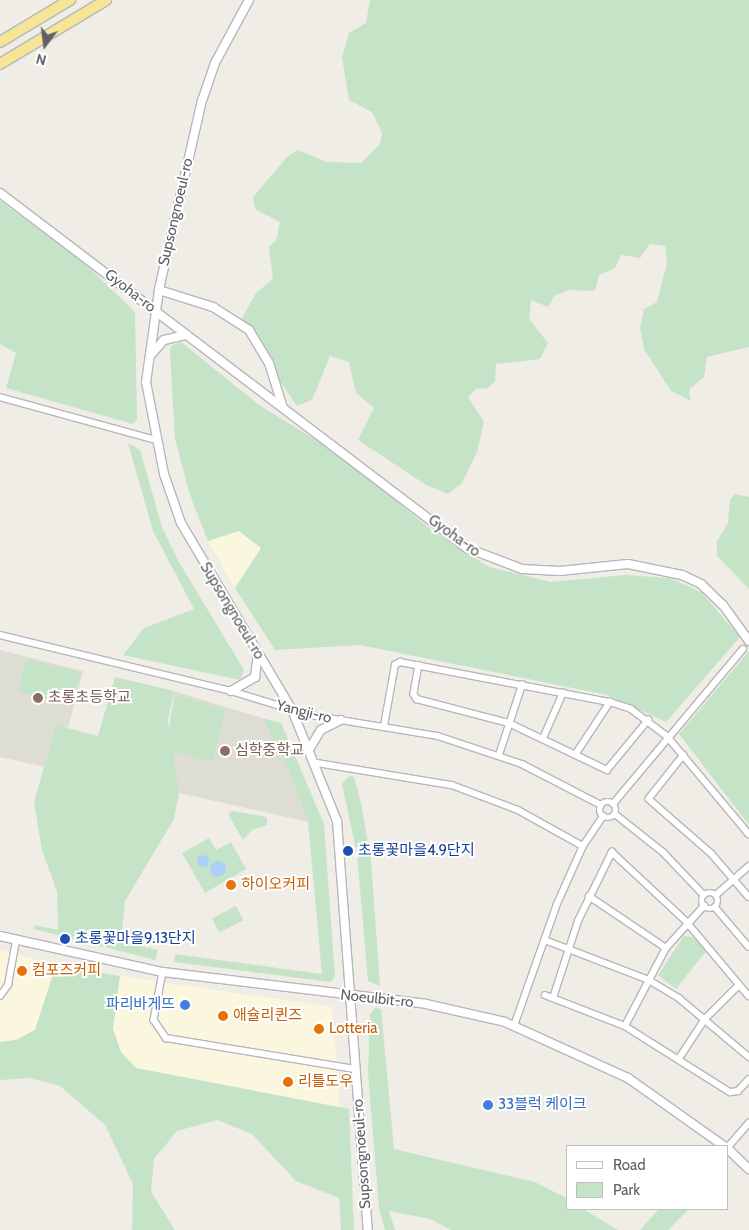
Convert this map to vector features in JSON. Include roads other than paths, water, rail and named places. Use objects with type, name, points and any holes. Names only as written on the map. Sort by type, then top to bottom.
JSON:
[{"type":"highway","points":[[0,42],[70,0]]},
{"type":"highway","points":[[0,64],[106,0]]},
{"type":"street","name":"Supsongnoeul-ro","points":[[249,0],[228,37],[202,100],[159,290],[146,382],[156,440],[181,523],[292,710],[317,763],[339,830],[353,997],[356,1069],[368,1230]]},
{"type":"street","name":"Gyoha-ro","points":[[0,193],[467,548],[490,560],[541,571],[628,564],[682,575],[701,584],[723,605],[749,641]]},
{"type":"street","name":"Gyoha-ro","points":[[159,290],[212,307],[249,330],[269,363],[283,408]]},
{"type":"street","points":[[150,356],[164,340],[186,335]]},
{"type":"street","points":[[0,396],[156,440]]},
{"type":"street","name":"Yangji-ro","points":[[0,635],[231,691],[292,710],[438,736],[499,755],[549,775],[601,805]]},
{"type":"street","points":[[604,816],[601,805],[613,804],[667,736],[743,649]]},
{"type":"street","points":[[231,691],[256,677],[258,654]]},
{"type":"street","points":[[384,726],[395,665],[419,666],[610,702],[648,720],[667,736],[749,834]]},
{"type":"street","points":[[419,666],[414,694],[417,699],[509,723],[544,736],[607,770],[648,720]]},
{"type":"street","points":[[499,755],[522,685]]},
{"type":"street","points":[[544,736],[563,693]]},
{"type":"street","points":[[576,752],[610,702]]},
{"type":"street","points":[[310,748],[322,730],[341,720]]},
{"type":"street","points":[[684,755],[649,798],[734,879],[749,897]]},
{"type":"street","points":[[317,763],[452,785],[518,810],[583,846]]},
{"type":"street","points":[[613,804],[615,814],[663,852],[704,895],[704,906]]},
{"type":"street","points":[[514,1026],[545,940],[583,846],[604,816],[615,814]]},
{"type":"street","points":[[553,998],[569,948],[589,896],[612,852],[686,921],[749,996]]},
{"type":"street","points":[[704,895],[716,895],[749,866]]},
{"type":"street","points":[[715,907],[716,895]]},
{"type":"street","points":[[589,896],[666,948]]},
{"type":"street","points":[[625,1026],[666,948],[686,921],[704,906],[715,907],[749,947]]},
{"type":"street","name":"Noeulbit-ro","points":[[0,936],[163,972],[444,1007],[514,1026],[628,1078],[724,1145]]},
{"type":"street","points":[[545,940],[648,980],[705,1019],[749,1058]]},
{"type":"street","points":[[0,996],[8,985],[16,941]]},
{"type":"street","points":[[163,972],[154,1024],[166,1038],[356,1069]]},
{"type":"street","points":[[680,1057],[705,1019],[739,985]]},
{"type":"street","points":[[545,995],[625,1026],[680,1057],[730,1092],[738,1091],[749,1079]]},
{"type":"street","points":[[729,1145],[749,1123]]},
{"type":"street","name":"Noeulbit-ro","points":[[729,1149],[749,1169]]},
{"type":"water","points":[[203,855],[209,861],[203,867],[197,861]]},
{"type":"water","points":[[215,861],[221,861],[226,866],[224,875],[215,877],[210,872],[210,866]]},
{"type":"place","name":"초롱초등학교","points":[[38,698]]},
{"type":"place","name":"심학중학교","points":[[225,751]]},
{"type":"place","name":"초롱꽃마을4.9단지","points":[[348,851]]},
{"type":"place","name":"하이오커피","points":[[231,885]]},
{"type":"place","name":"초롱꽃마을9.13단지","points":[[65,939]]},
{"type":"place","name":"컴포즈커피","points":[[22,971]]},
{"type":"place","name":"파리바게뜨","points":[[185,1005]]},
{"type":"place","name":"애슐리퀸즈","points":[[223,1016]]},
{"type":"place","name":"Lotteria","points":[[319,1029]]},
{"type":"place","name":"리틀도우","points":[[288,1082]]},
{"type":"place","name":"33블럭 케이크","points":[[488,1105]]}]
